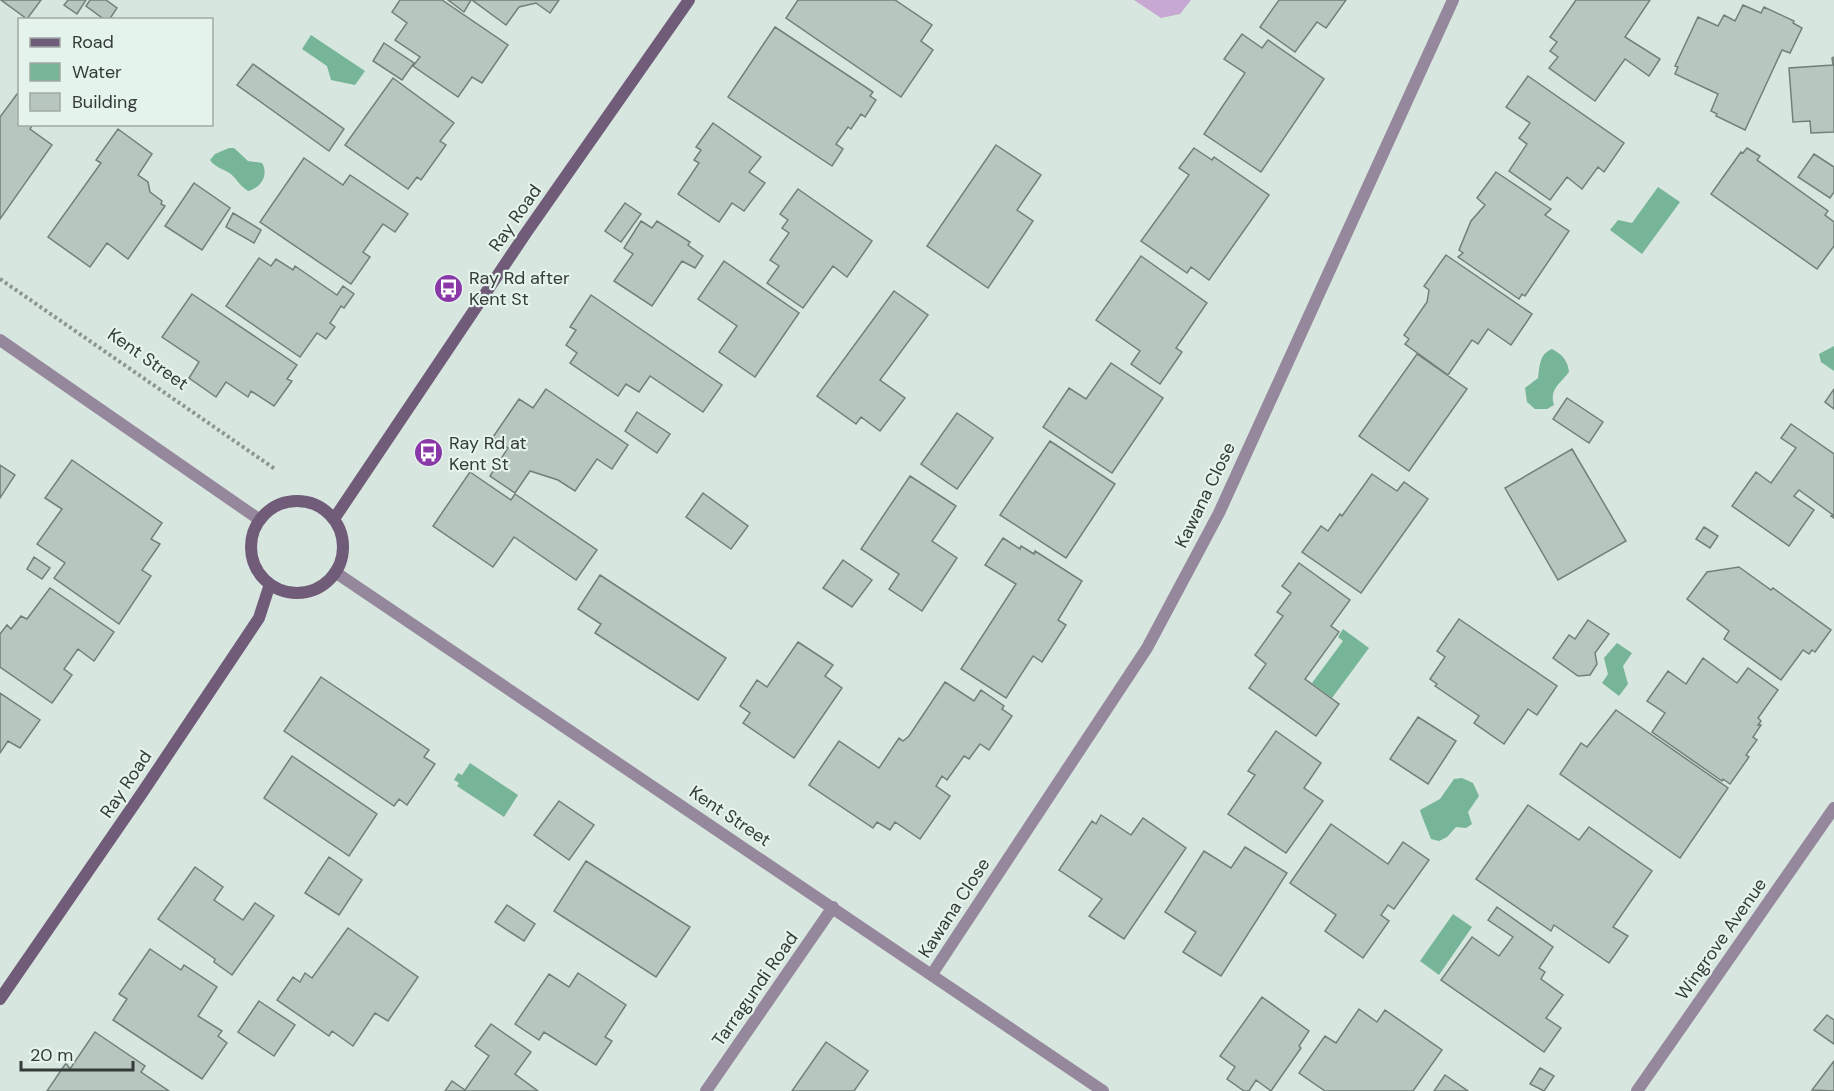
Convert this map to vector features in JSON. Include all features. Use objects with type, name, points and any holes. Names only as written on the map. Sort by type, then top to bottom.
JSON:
[{"type":"street","name":"Ray Road","points":[[334,519],[526,233],[689,0]]},
{"type":"street","name":"Kawana Close","points":[[932,974],[1141,658],[1219,513],[1453,0]]},
{"type":"street","points":[[0,340],[260,520]]},
{"type":"street","points":[[297,501],[310,503],[323,509],[334,519],[343,546],[336,572],[319,587],[297,593],[283,591],[270,584],[260,574],[253,561],[250,547],[253,533],[260,520],[282,503],[297,501]]},
{"type":"street","name":"Kent Street","points":[[336,572],[1103,1091]]},
{"type":"street","name":"Ray Road","points":[[0,999],[142,794],[259,618],[270,584]]},
{"type":"street","name":"Wingrove Avenue","points":[[1637,1091],[1834,808]]},
{"type":"street","name":"Tarragundi Road","points":[[706,1091],[833,907]]},
{"type":"path","name":"Kent Street","points":[[0,279],[275,469]]},
{"type":"shaded area","points":[[1134,0],[1191,0],[1180,14],[1161,18]]},
{"type":"water","points":[[311,35],[365,71],[355,85],[331,80],[327,66],[302,49]]},
{"type":"water","points":[[234,148],[248,161],[262,163],[265,172],[257,187],[248,191],[231,174],[210,160],[215,154]]},
{"type":"water","points":[[1658,187],[1680,202],[1642,254],[1610,230],[1618,220],[1632,223]]},
{"type":"water","points":[[1834,346],[1834,371],[1821,362],[1819,354]]},
{"type":"water","points":[[1552,349],[1564,358],[1569,372],[1554,391],[1554,405],[1547,409],[1535,409],[1527,402],[1525,388],[1538,378],[1542,357]]},
{"type":"water","points":[[1343,629],[1369,648],[1332,698],[1312,683],[1343,641],[1338,637]]},
{"type":"water","points":[[1617,643],[1632,653],[1623,666],[1628,684],[1619,696],[1602,683],[1608,674],[1604,658]]},
{"type":"water","points":[[470,763],[518,795],[504,817],[457,786],[459,783],[454,780],[458,773],[462,775]]},
{"type":"water","points":[[1462,778],[1473,783],[1479,796],[1468,812],[1472,824],[1466,828],[1456,827],[1447,837],[1439,841],[1431,839],[1420,810],[1440,799],[1454,779]]},
{"type":"water","points":[[1453,914],[1472,927],[1439,975],[1420,961]]},
{"type":"building","points":[[1,0],[41,0],[26,18]]},
{"type":"building","points":[[68,0],[86,0],[77,14],[64,5]]},
{"type":"building","points":[[90,0],[106,0],[117,8],[110,18],[102,18],[86,6]]},
{"type":"building","points":[[400,0],[442,0],[508,45],[482,83],[472,77],[458,97],[413,66],[420,57],[395,40],[407,23],[392,12]]},
{"type":"building","points":[[448,0],[471,0],[464,12]]},
{"type":"building","points":[[472,0],[559,0],[550,13],[536,3],[519,7],[506,25]]},
{"type":"building","points":[[798,0],[895,0],[932,25],[921,41],[933,50],[901,97],[786,18]]},
{"type":"building","points":[[1279,0],[1346,0],[1326,28],[1317,22],[1295,52],[1260,27]]},
{"type":"building","points":[[1576,0],[1650,0],[1625,37],[1660,59],[1649,76],[1625,59],[1595,101],[1549,68],[1558,57],[1550,51],[1557,42],[1550,37]]},
{"type":"building","points":[[1743,5],[1761,13],[1764,7],[1794,21],[1793,23],[1802,28],[1790,53],[1782,50],[1745,130],[1716,116],[1717,114],[1711,111],[1718,94],[1675,74],[1678,67],[1675,66],[1698,17],[1718,26],[1724,15],[1735,21]]},
{"type":"building","points":[[775,27],[873,92],[870,96],[876,100],[865,117],[861,114],[851,129],[848,127],[836,144],[843,149],[832,166],[728,97]]},
{"type":"building","points":[[1242,34],[1262,48],[1268,40],[1324,79],[1261,172],[1204,134],[1245,73],[1224,59]]},
{"type":"building","points":[[384,43],[414,63],[402,80],[373,61]]},
{"type":"building","points":[[1834,57],[1834,132],[1811,133],[1810,121],[1793,122],[1789,68],[1833,65],[1832,58]]},
{"type":"building","points":[[253,64],[344,129],[329,151],[237,85]]},
{"type":"building","points":[[1528,76],[1624,143],[1604,172],[1598,167],[1582,189],[1567,177],[1550,200],[1509,171],[1527,144],[1519,138],[1530,123],[1506,107]]},
{"type":"building","points":[[393,78],[454,123],[440,141],[446,145],[421,180],[417,177],[408,189],[345,145]]},
{"type":"building","points":[[18,93],[18,126],[32,126],[30,129],[52,145],[0,219],[0,117]]},
{"type":"building","points":[[713,123],[761,157],[749,172],[765,183],[744,211],[732,203],[719,222],[678,194],[699,163],[694,160],[701,150],[696,147]]},
{"type":"building","points":[[118,129],[152,154],[138,175],[148,182],[150,192],[165,206],[128,259],[107,243],[90,267],[48,237],[101,163],[96,160]]},
{"type":"building","points":[[996,145],[1041,175],[1017,210],[1033,221],[988,288],[927,246]]},
{"type":"building","points":[[1194,148],[1212,160],[1214,157],[1269,195],[1209,280],[1191,267],[1187,273],[1141,241],[1189,175],[1179,168]]},
{"type":"building","points":[[1747,148],[1760,156],[1757,160],[1828,211],[1825,215],[1834,222],[1834,246],[1817,269],[1711,194],[1741,152],[1743,153]]},
{"type":"building","points":[[1814,154],[1834,167],[1834,192],[1830,198],[1798,177]]},
{"type":"building","points":[[304,158],[343,185],[350,175],[408,214],[395,232],[383,224],[363,252],[370,257],[351,284],[260,222]]},
{"type":"building","points":[[1496,172],[1551,209],[1545,215],[1569,231],[1525,296],[1522,294],[1519,299],[1458,257],[1463,253],[1459,250],[1471,221],[1485,205],[1477,198]]},
{"type":"building","points":[[194,183],[230,208],[202,250],[165,226]]},
{"type":"building","points":[[798,189],[872,241],[847,277],[833,266],[803,308],[767,283],[779,266],[770,260],[789,233],[782,228],[788,220],[780,214]]},
{"type":"building","points":[[625,203],[641,214],[621,242],[605,231]]},
{"type":"building","points":[[233,213],[261,230],[254,243],[226,227]]},
{"type":"building","points":[[641,221],[652,228],[657,221],[690,242],[688,245],[703,256],[695,268],[682,261],[652,306],[614,281],[633,254],[624,248]]},
{"type":"building","points":[[1446,255],[1532,314],[1511,345],[1488,329],[1478,344],[1472,340],[1448,375],[1405,344],[1409,339],[1404,335],[1427,302],[1429,290],[1424,286]]},
{"type":"building","points":[[1141,256],[1207,303],[1176,348],[1182,352],[1160,384],[1131,364],[1140,351],[1096,320]]},
{"type":"building","points":[[259,258],[271,266],[276,259],[293,270],[295,266],[337,295],[343,286],[354,294],[344,308],[341,306],[330,323],[335,327],[326,339],[317,333],[300,357],[226,306]]},
{"type":"building","points":[[724,261],[799,313],[755,377],[719,352],[737,326],[698,299]]},
{"type":"building","points":[[894,291],[928,315],[880,380],[905,398],[880,431],[861,417],[856,424],[817,396]]},
{"type":"building","points":[[192,294],[297,365],[287,379],[292,381],[274,406],[251,391],[248,397],[226,382],[216,397],[189,378],[199,362],[162,337]]},
{"type":"building","points":[[591,295],[722,385],[703,412],[650,376],[639,392],[626,384],[618,396],[570,363],[577,353],[566,345],[576,330],[570,327]]},
{"type":"building","points":[[1417,354],[1467,389],[1409,471],[1359,436]]},
{"type":"building","points":[[1111,363],[1163,398],[1112,473],[1043,427],[1069,388],[1086,399]]},
{"type":"building","points":[[546,389],[628,445],[612,469],[597,459],[575,491],[558,480],[530,471],[515,493],[490,476],[508,448],[493,437],[519,399],[533,408]]},
{"type":"building","points":[[1834,389],[1834,409],[1825,402]]},
{"type":"building","points":[[1567,398],[1603,422],[1589,443],[1553,419]]},
{"type":"building","points":[[637,412],[670,434],[657,453],[625,431]]},
{"type":"building","points":[[957,413],[993,438],[957,489],[921,464]]},
{"type":"building","points":[[1791,424],[1834,454],[1834,518],[1799,490],[1794,496],[1814,510],[1789,546],[1732,506],[1756,472],[1771,483],[1796,448],[1781,438]]},
{"type":"building","points":[[1050,441],[1115,484],[1066,558],[1000,515]]},
{"type":"building","points":[[1572,449],[1626,541],[1558,580],[1505,488]]},
{"type":"building","points":[[72,460],[162,523],[151,539],[160,544],[142,570],[151,576],[119,624],[54,578],[65,563],[37,544],[62,509],[45,498]]},
{"type":"building","points":[[0,465],[15,475],[0,498]]},
{"type":"building","points":[[470,472],[511,500],[515,494],[597,550],[576,580],[514,537],[493,567],[433,526]]},
{"type":"building","points":[[1372,474],[1397,491],[1404,482],[1428,499],[1361,593],[1302,552],[1321,526],[1328,531],[1340,514],[1342,516]]},
{"type":"building","points":[[910,476],[956,506],[932,541],[957,558],[922,611],[889,589],[899,574],[861,549]]},
{"type":"building","points":[[703,493],[748,526],[731,549],[686,517]]},
{"type":"building","points":[[1704,527],[1718,536],[1710,548],[1696,539]]},
{"type":"building","points":[[1003,538],[1020,549],[1021,546],[1034,554],[1035,551],[1082,581],[1058,620],[1066,625],[1042,662],[1033,656],[1006,698],[961,669],[1016,584],[985,565]]},
{"type":"building","points":[[34,557],[50,568],[42,579],[27,569]]},
{"type":"building","points":[[843,560],[872,580],[852,607],[823,588]]},
{"type":"building","points":[[1299,563],[1350,600],[1331,626],[1339,632],[1305,679],[1339,704],[1316,736],[1249,688],[1266,664],[1255,655],[1283,616],[1277,612],[1291,593],[1282,586]]},
{"type":"building","points":[[1739,567],[1771,590],[1773,588],[1831,630],[1815,652],[1812,650],[1809,654],[1803,650],[1781,680],[1724,639],[1729,631],[1687,599],[1707,572]]},
{"type":"building","points":[[600,575],[726,658],[698,700],[595,633],[601,624],[578,609]]},
{"type":"building","points":[[50,588],[114,632],[94,661],[78,649],[64,669],[72,675],[52,703],[0,667],[0,634],[7,625],[11,629],[21,616],[27,619]]},
{"type":"building","points":[[1459,619],[1557,686],[1537,715],[1528,709],[1504,744],[1474,723],[1479,716],[1435,686],[1437,684],[1430,679],[1445,657],[1437,651]]},
{"type":"building","points":[[1588,620],[1609,634],[1595,653],[1597,664],[1590,675],[1578,676],[1553,658],[1569,635],[1575,639]]},
{"type":"building","points":[[798,642],[833,665],[825,676],[842,688],[794,758],[743,723],[750,713],[740,706],[757,680],[767,687]]},
{"type":"building","points":[[1703,658],[1737,683],[1748,668],[1778,690],[1758,718],[1761,721],[1758,725],[1761,725],[1753,737],[1757,740],[1746,755],[1749,757],[1730,784],[1723,779],[1722,781],[1652,732],[1665,713],[1647,701],[1668,671],[1686,684]]},
{"type":"building","points":[[321,677],[429,750],[424,757],[435,764],[407,805],[399,799],[394,806],[284,731]]},
{"type":"building","points":[[945,682],[974,701],[981,690],[1004,706],[1002,709],[1012,716],[989,750],[980,744],[969,759],[964,756],[947,780],[942,776],[936,786],[950,796],[920,839],[895,822],[890,830],[877,822],[873,828],[809,785],[839,741],[879,768],[899,738],[903,741],[909,736]]},
{"type":"building","points":[[0,693],[40,720],[20,748],[8,741],[0,753]]},
{"type":"building","points":[[1616,710],[1728,788],[1680,858],[1560,774],[1581,743],[1587,747]]},
{"type":"building","points":[[1418,717],[1456,741],[1428,784],[1390,759]]},
{"type":"building","points":[[1276,731],[1321,763],[1304,788],[1323,801],[1286,853],[1228,814],[1255,775],[1248,771]]},
{"type":"building","points":[[292,756],[377,814],[349,856],[264,798]]},
{"type":"building","points":[[559,801],[594,825],[569,860],[534,835]]},
{"type":"building","points":[[1528,805],[1579,840],[1589,827],[1652,871],[1613,927],[1628,936],[1609,963],[1554,925],[1551,931],[1476,879]]},
{"type":"building","points":[[1101,815],[1131,835],[1143,818],[1186,848],[1124,939],[1089,916],[1102,899],[1059,870],[1092,821],[1096,824]]},
{"type":"building","points":[[1331,824],[1388,864],[1403,842],[1429,860],[1394,909],[1388,905],[1381,915],[1389,921],[1363,958],[1325,931],[1336,915],[1290,883]]},
{"type":"building","points":[[1245,847],[1287,873],[1221,976],[1183,952],[1196,932],[1165,912],[1204,851],[1231,868]]},
{"type":"building","points":[[329,857],[362,880],[339,915],[305,893]]},
{"type":"building","points":[[586,861],[690,927],[656,977],[554,911]]},
{"type":"building","points":[[195,867],[223,887],[214,900],[243,920],[255,903],[274,916],[232,975],[214,962],[215,959],[158,919]]},
{"type":"building","points":[[507,905],[535,924],[524,941],[495,922]]},
{"type":"building","points":[[1497,907],[1553,947],[1539,968],[1545,972],[1541,979],[1563,995],[1546,1018],[1561,1028],[1544,1052],[1441,980],[1472,937],[1499,956],[1513,937],[1488,920]]},
{"type":"building","points":[[348,928],[418,977],[388,1021],[375,1013],[353,1046],[332,1031],[329,1036],[277,1000],[293,977],[300,982],[305,973],[312,978]]},
{"type":"building","points":[[150,949],[181,970],[184,965],[217,987],[198,1016],[222,1031],[218,1036],[227,1043],[202,1079],[113,1020],[127,999],[119,994]]},
{"type":"building","points":[[578,973],[626,1005],[605,1037],[612,1041],[596,1065],[544,1032],[539,1040],[515,1024],[549,974],[569,987]]},
{"type":"building","points":[[1262,997],[1309,1031],[1299,1046],[1301,1048],[1271,1091],[1256,1080],[1249,1091],[1244,1091],[1227,1079],[1235,1067],[1220,1056]]},
{"type":"building","points":[[259,1001],[295,1025],[274,1056],[238,1032]]},
{"type":"building","points":[[1359,1009],[1377,1022],[1385,1010],[1442,1050],[1413,1091],[1325,1091],[1299,1073],[1325,1036],[1336,1043]]},
{"type":"building","points":[[1827,1015],[1834,1020],[1834,1044],[1814,1030]]},
{"type":"building","points":[[491,1024],[531,1052],[515,1074],[538,1091],[445,1091],[452,1081],[465,1090],[489,1056],[475,1046]]},
{"type":"building","points":[[95,1032],[145,1066],[141,1072],[169,1091],[47,1091],[66,1063],[70,1069]]},
{"type":"building","points":[[826,1042],[868,1071],[854,1091],[792,1091]]},
{"type":"building","points":[[1834,1061],[1834,1091],[1812,1090]]},
{"type":"building","points":[[1540,1068],[1554,1076],[1544,1091],[1530,1084]]},
{"type":"building","points":[[1445,1075],[1468,1091],[1434,1091]]},
{"type":"place","name":"Ray Rd after Kent St","points":[[448,288]]},
{"type":"place","name":"Ray Rd at Kent St","points":[[428,453]]}]
